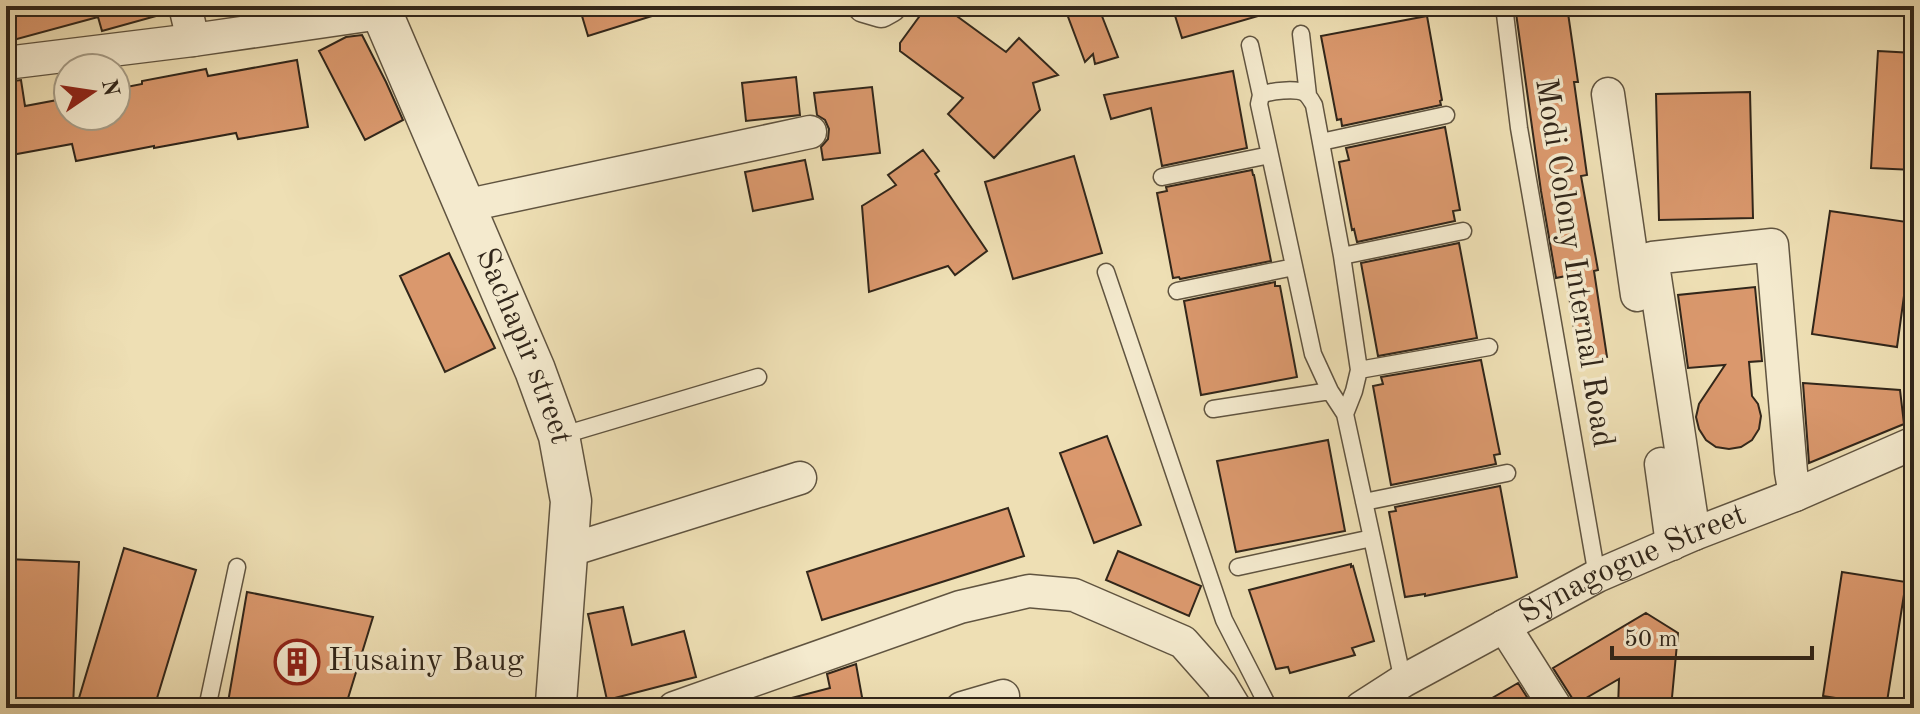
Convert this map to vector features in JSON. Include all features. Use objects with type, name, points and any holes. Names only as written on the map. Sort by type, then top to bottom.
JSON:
[{"type":"street","points":[[185,6],[193,40]]},
{"type":"street","points":[[864,6],[881,11],[890,6]]},
{"type":"street","points":[[6,63],[193,40],[380,9]]},
{"type":"street","name":"Sachapir street","points":[[380,9],[535,370],[559,436],[571,501],[557,706]]},
{"type":"street","points":[[1608,94],[1683,539]]},
{"type":"street","points":[[464,206],[810,132]]},
{"type":"street","points":[[1683,539],[1652,258],[1772,245],[1795,495]]},
{"type":"street","name":"Synagogue Street","points":[[1361,708],[1403,681],[1597,576],[1914,443]]},
{"type":"street","points":[[567,551],[800,478]]},
{"type":"street","points":[[674,708],[960,607],[1029,591],[1074,595],[1183,642],[1221,685],[1235,708]]},
{"type":"street","points":[[1504,626],[1556,708]]},
{"type":"street","points":[[962,708],[1003,696]]},
{"type":"lane","name":"Modi Colony Internal Road","points":[[1504,6],[1519,128],[1597,576]]},
{"type":"lane","points":[[1301,34],[1308,95],[1314,105],[1321,142],[1359,370],[1345,414]]},
{"type":"lane","points":[[1250,45],[1261,95],[1259,104],[1313,354],[1330,391],[1345,414],[1403,681]]},
{"type":"lane","points":[[1261,95],[1300,91],[1308,95]]},
{"type":"lane","points":[[1321,142],[1446,115]]},
{"type":"lane","points":[[1162,177],[1270,155]]},
{"type":"lane","points":[[1342,256],[1463,231]]},
{"type":"lane","points":[[1177,291],[1294,267]]},
{"type":"lane","points":[[1106,272],[1224,620],[1269,708]]},
{"type":"lane","points":[[1359,370],[1489,347]]},
{"type":"lane","points":[[559,436],[758,377]]},
{"type":"lane","points":[[1213,409],[1330,391]]},
{"type":"lane","points":[[1364,502],[1507,473]]},
{"type":"lane","points":[[1238,567],[1372,538]]},
{"type":"lane","points":[[207,708],[237,567]]},
{"type":"building","points":[[6,6],[167,6],[167,13],[102,31],[98,17],[6,42]]},
{"type":"building","points":[[579,6],[667,6],[668,11],[588,36]]},
{"type":"building","points":[[927,6],[943,6],[1006,52],[1019,38],[1058,75],[1033,83],[1040,110],[994,158],[948,114],[963,98],[900,51],[900,43]]},
{"type":"building","points":[[1064,6],[1098,6],[1118,57],[1095,64],[1093,54],[1085,62]]},
{"type":"building","points":[[1172,6],[1271,6],[1272,12],[1182,38]]},
{"type":"building","points":[[1515,6],[1567,6],[1587,175],[1581,176],[1598,270],[1594,271],[1607,357],[1579,362],[1566,276],[1556,278]]},
{"type":"building","points":[[1427,16],[1441,105],[1342,126],[1341,119],[1337,120],[1321,36]]},
{"type":"building","points":[[362,35],[403,120],[365,140],[319,51],[346,37]]},
{"type":"building","points":[[1878,51],[1914,53],[1914,170],[1871,168]]},
{"type":"building","points":[[297,60],[308,127],[238,139],[236,133],[76,161],[72,144],[6,156],[6,82],[21,80],[25,106],[52,101],[52,132],[132,132],[132,86],[142,84],[142,81],[206,69],[208,76]]},
{"type":"building","points":[[1233,71],[1247,148],[1162,166],[1151,108],[1111,119],[1104,95]]},
{"type":"building","points":[[796,77],[800,115],[746,121],[742,83]]},
{"type":"building","points":[[872,87],[880,153],[823,160],[821,147],[828,139],[829,129],[825,120],[817,115],[814,93]]},
{"type":"building","points":[[1750,92],[1753,218],[1659,220],[1656,94]]},
{"type":"building","points":[[1445,127],[1460,210],[1453,211],[1455,221],[1357,242],[1339,162],[1349,160],[1346,148]]},
{"type":"building","points":[[923,150],[939,171],[935,174],[987,251],[955,275],[948,266],[869,292],[862,206],[896,185],[888,175]]},
{"type":"building","points":[[1074,156],[1102,253],[1013,279],[985,182]]},
{"type":"building","points":[[805,160],[813,199],[753,211],[745,172]]},
{"type":"building","points":[[1252,170],[1271,261],[1173,278],[1157,193],[1167,191],[1166,187]]},
{"type":"building","points":[[1830,211],[1914,223],[1897,347],[1812,334]]},
{"type":"building","points":[[1459,243],[1477,338],[1378,356],[1361,263]]},
{"type":"building","points":[[449,253],[495,348],[445,372],[400,276]]},
{"type":"building","points":[[1275,282],[1275,286],[1280,286],[1297,377],[1201,395],[1184,301]]},
{"type":"building","points":[[1755,287],[1762,361],[1749,362],[1752,396],[1761,416],[1759,429],[1752,440],[1741,447],[1716,447],[1706,440],[1696,417],[1699,404],[1725,365],[1688,368],[1678,295]]},
{"type":"building","points":[[1481,360],[1500,454],[1494,455],[1496,464],[1391,485],[1373,386],[1383,384],[1381,377]]},
{"type":"building","points":[[1803,383],[1900,390],[1904,424],[1809,463]]},
{"type":"building","points":[[1107,436],[1141,525],[1094,543],[1060,453]]},
{"type":"building","points":[[1328,440],[1345,531],[1236,552],[1217,461]]},
{"type":"building","points":[[1500,486],[1517,577],[1425,596],[1405,597],[1389,512],[1396,511],[1395,507]]},
{"type":"building","points":[[1008,508],[1024,556],[822,620],[807,572]]},
{"type":"building","points":[[124,548],[196,570],[154,708],[76,708]]},
{"type":"building","points":[[1118,551],[1201,586],[1189,616],[1106,580]]},
{"type":"building","points":[[6,559],[79,562],[73,708],[6,708]]},
{"type":"building","points":[[1351,564],[1374,641],[1352,648],[1355,655],[1290,673],[1288,667],[1276,669],[1249,590]]},
{"type":"building","points":[[1842,572],[1906,582],[1886,708],[1848,708],[1849,700],[1823,696]]},
{"type":"building","name":"Husainy Baug","points":[[247,592],[373,617],[345,708],[227,708]]},
{"type":"building","points":[[623,607],[632,645],[684,631],[696,677],[607,700],[588,614]]},
{"type":"building","points":[[1646,613],[1678,633],[1671,708],[1618,708],[1619,679],[1574,705],[1553,668]]},
{"type":"building","points":[[856,664],[864,708],[781,708],[780,701],[830,688],[827,674]]},
{"type":"building","points":[[1518,683],[1534,708],[1475,708]]},
{"type":"place","name":"Husainy Baug","points":[[297,662]]}]
